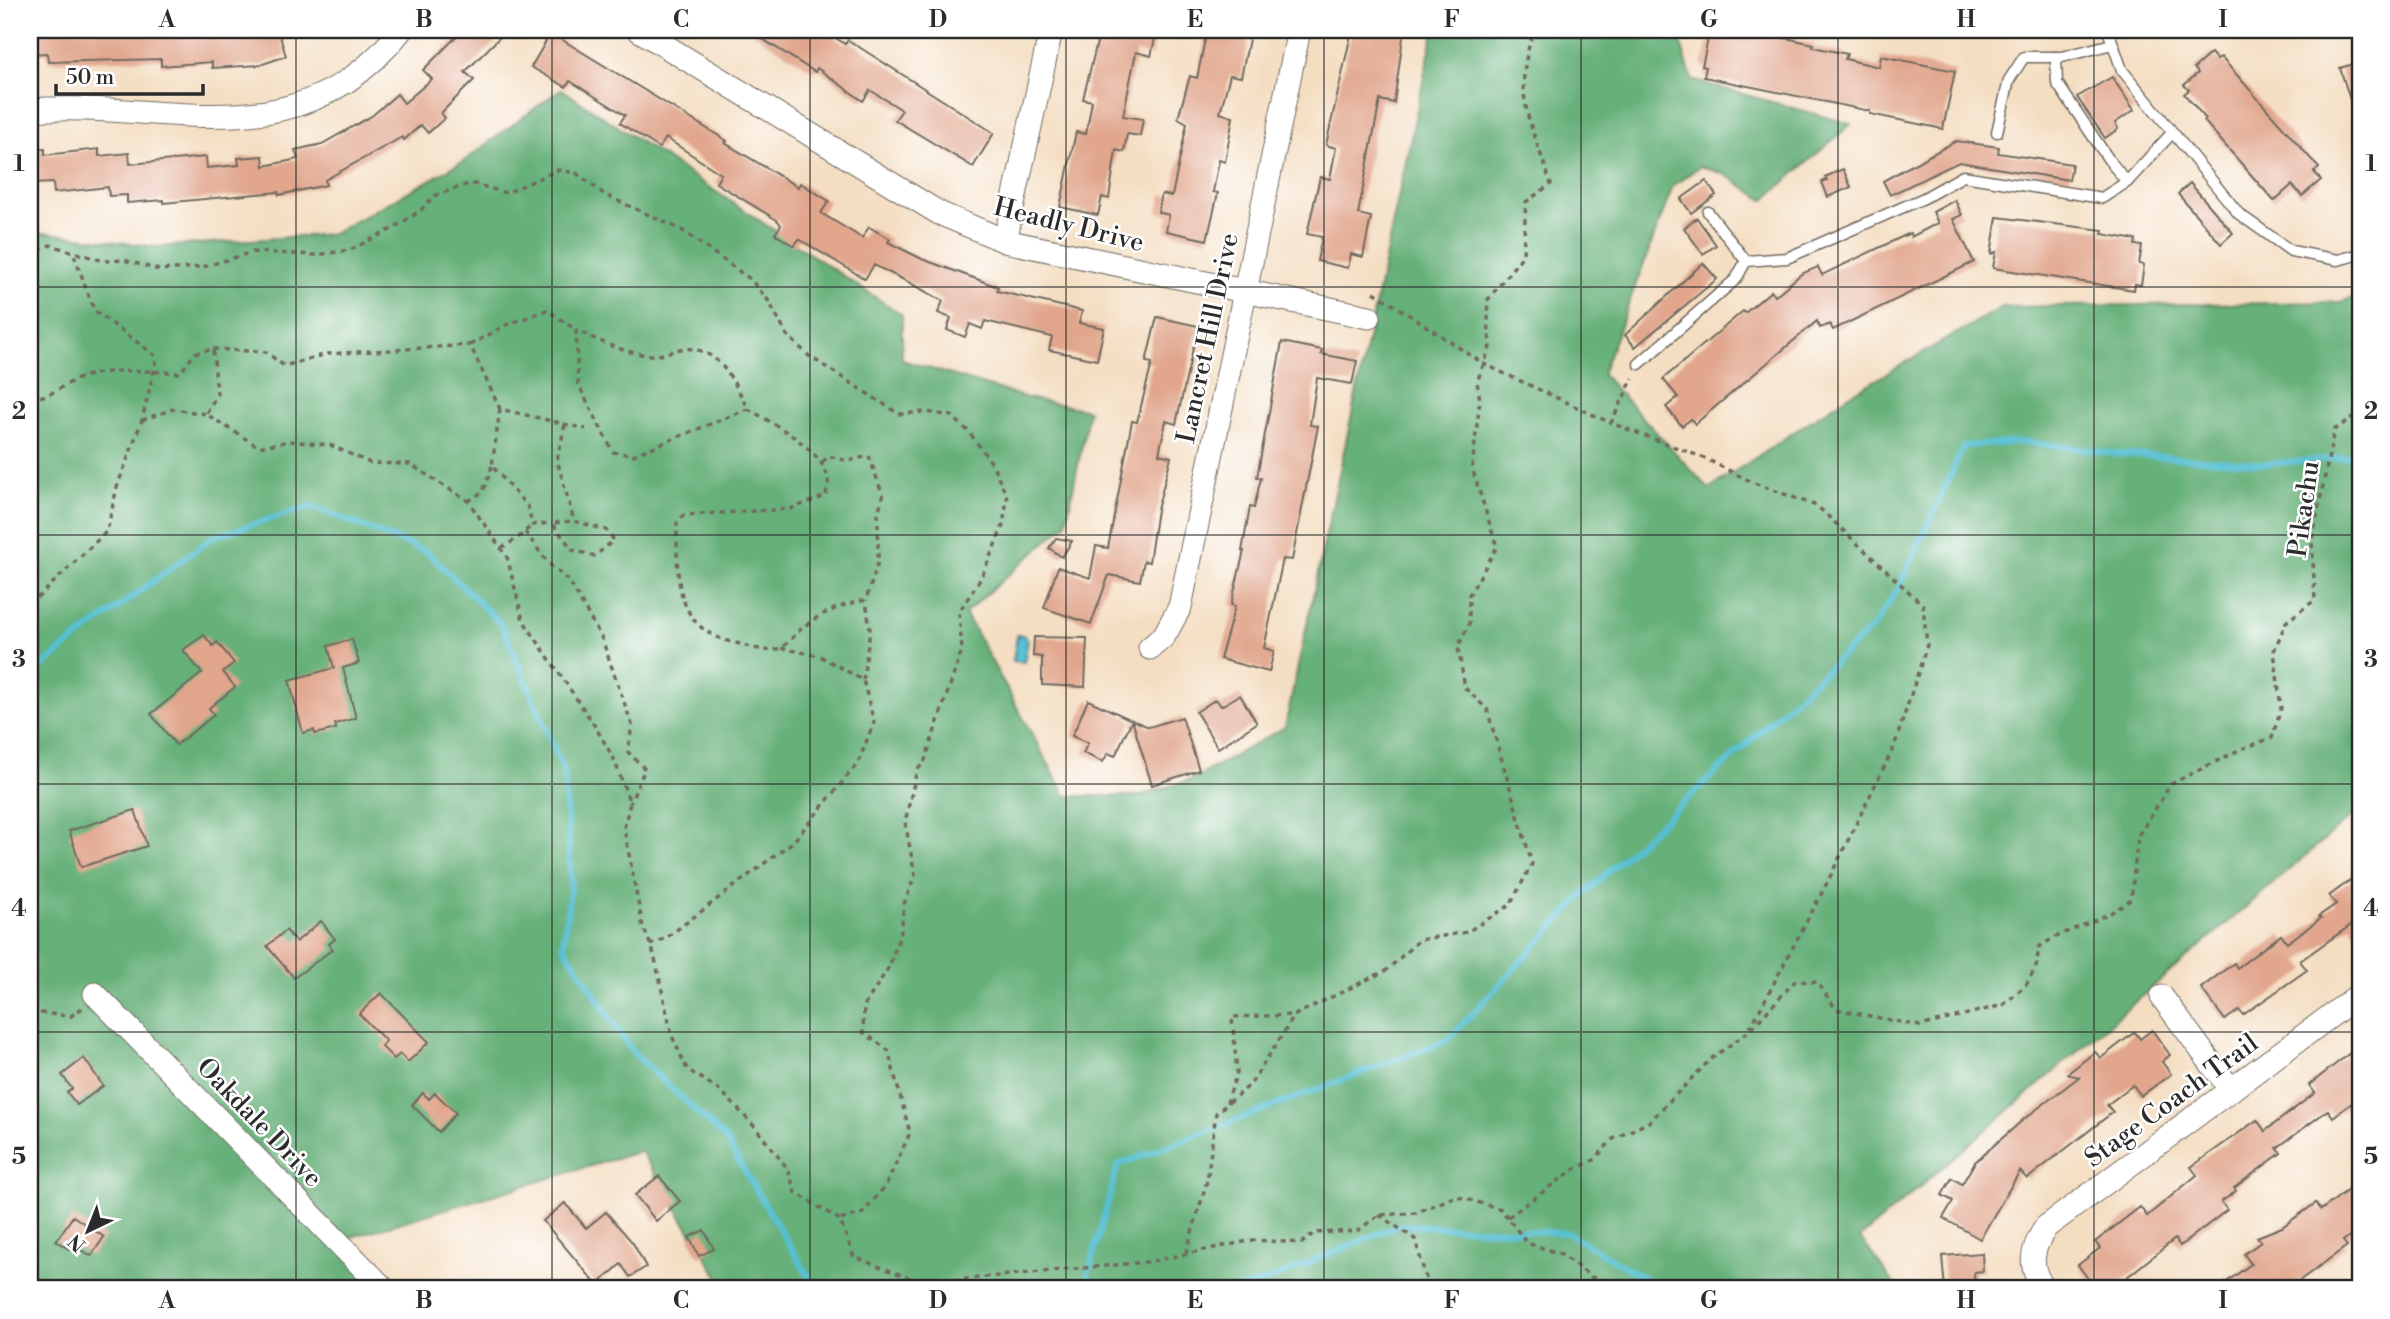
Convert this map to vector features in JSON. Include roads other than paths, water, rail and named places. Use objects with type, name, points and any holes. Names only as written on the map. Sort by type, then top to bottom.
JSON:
[{"type":"street","points":[[30,110],[64,107],[187,116],[233,116],[292,107],[344,83],[374,59],[401,30]]},
{"type":"street","name":"Headly Drive","points":[[639,30],[939,213],[1005,241],[1369,317]]},
{"type":"street","points":[[1005,241],[1051,30]]},
{"type":"street","name":"Lancret Hill Drive","points":[[1150,648],[1164,636],[1180,607],[1299,30]]},
{"type":"street","name":"Stage Coach Trail","points":[[2044,1289],[2031,1261],[2035,1243],[2046,1227],[2360,994]]},
{"type":"street","name":"Oakdale Drive","points":[[97,995],[384,1289]]},
{"type":"street","points":[[2162,997],[2231,1090]]},
{"type":"lane","points":[[2108,30],[2122,70],[2171,134],[2239,214],[2291,251],[2337,260],[2360,254]]},
{"type":"lane","points":[[1997,132],[2009,80],[2024,57],[2056,57],[2112,44]]},
{"type":"lane","points":[[2056,57],[2057,83],[2127,182]]},
{"type":"lane","points":[[1746,261],[1787,258],[1924,198],[1963,176],[2102,198],[2127,182],[2171,134]]},
{"type":"lane","points":[[1708,212],[1746,261]]},
{"type":"lane","points":[[1639,364],[1735,279],[1746,261]]},
{"type":"water","points":[[1017,635],[1023,635],[1028,640],[1024,662],[1013,661]]},
{"type":"waterway","points":[[1084,1289],[1118,1165],[1448,1040],[1581,897],[1873,627],[1900,585],[1964,446],[2027,442],[2118,454],[2267,464],[2360,456]]},
{"type":"waterway","points":[[30,677],[69,644],[213,537],[311,506],[427,552],[501,624],[564,771],[571,882],[563,945],[633,1053],[724,1137],[816,1289]]},
{"type":"waterway","points":[[1238,1289],[1262,1283],[1398,1225],[1567,1233],[1663,1289]]}]
